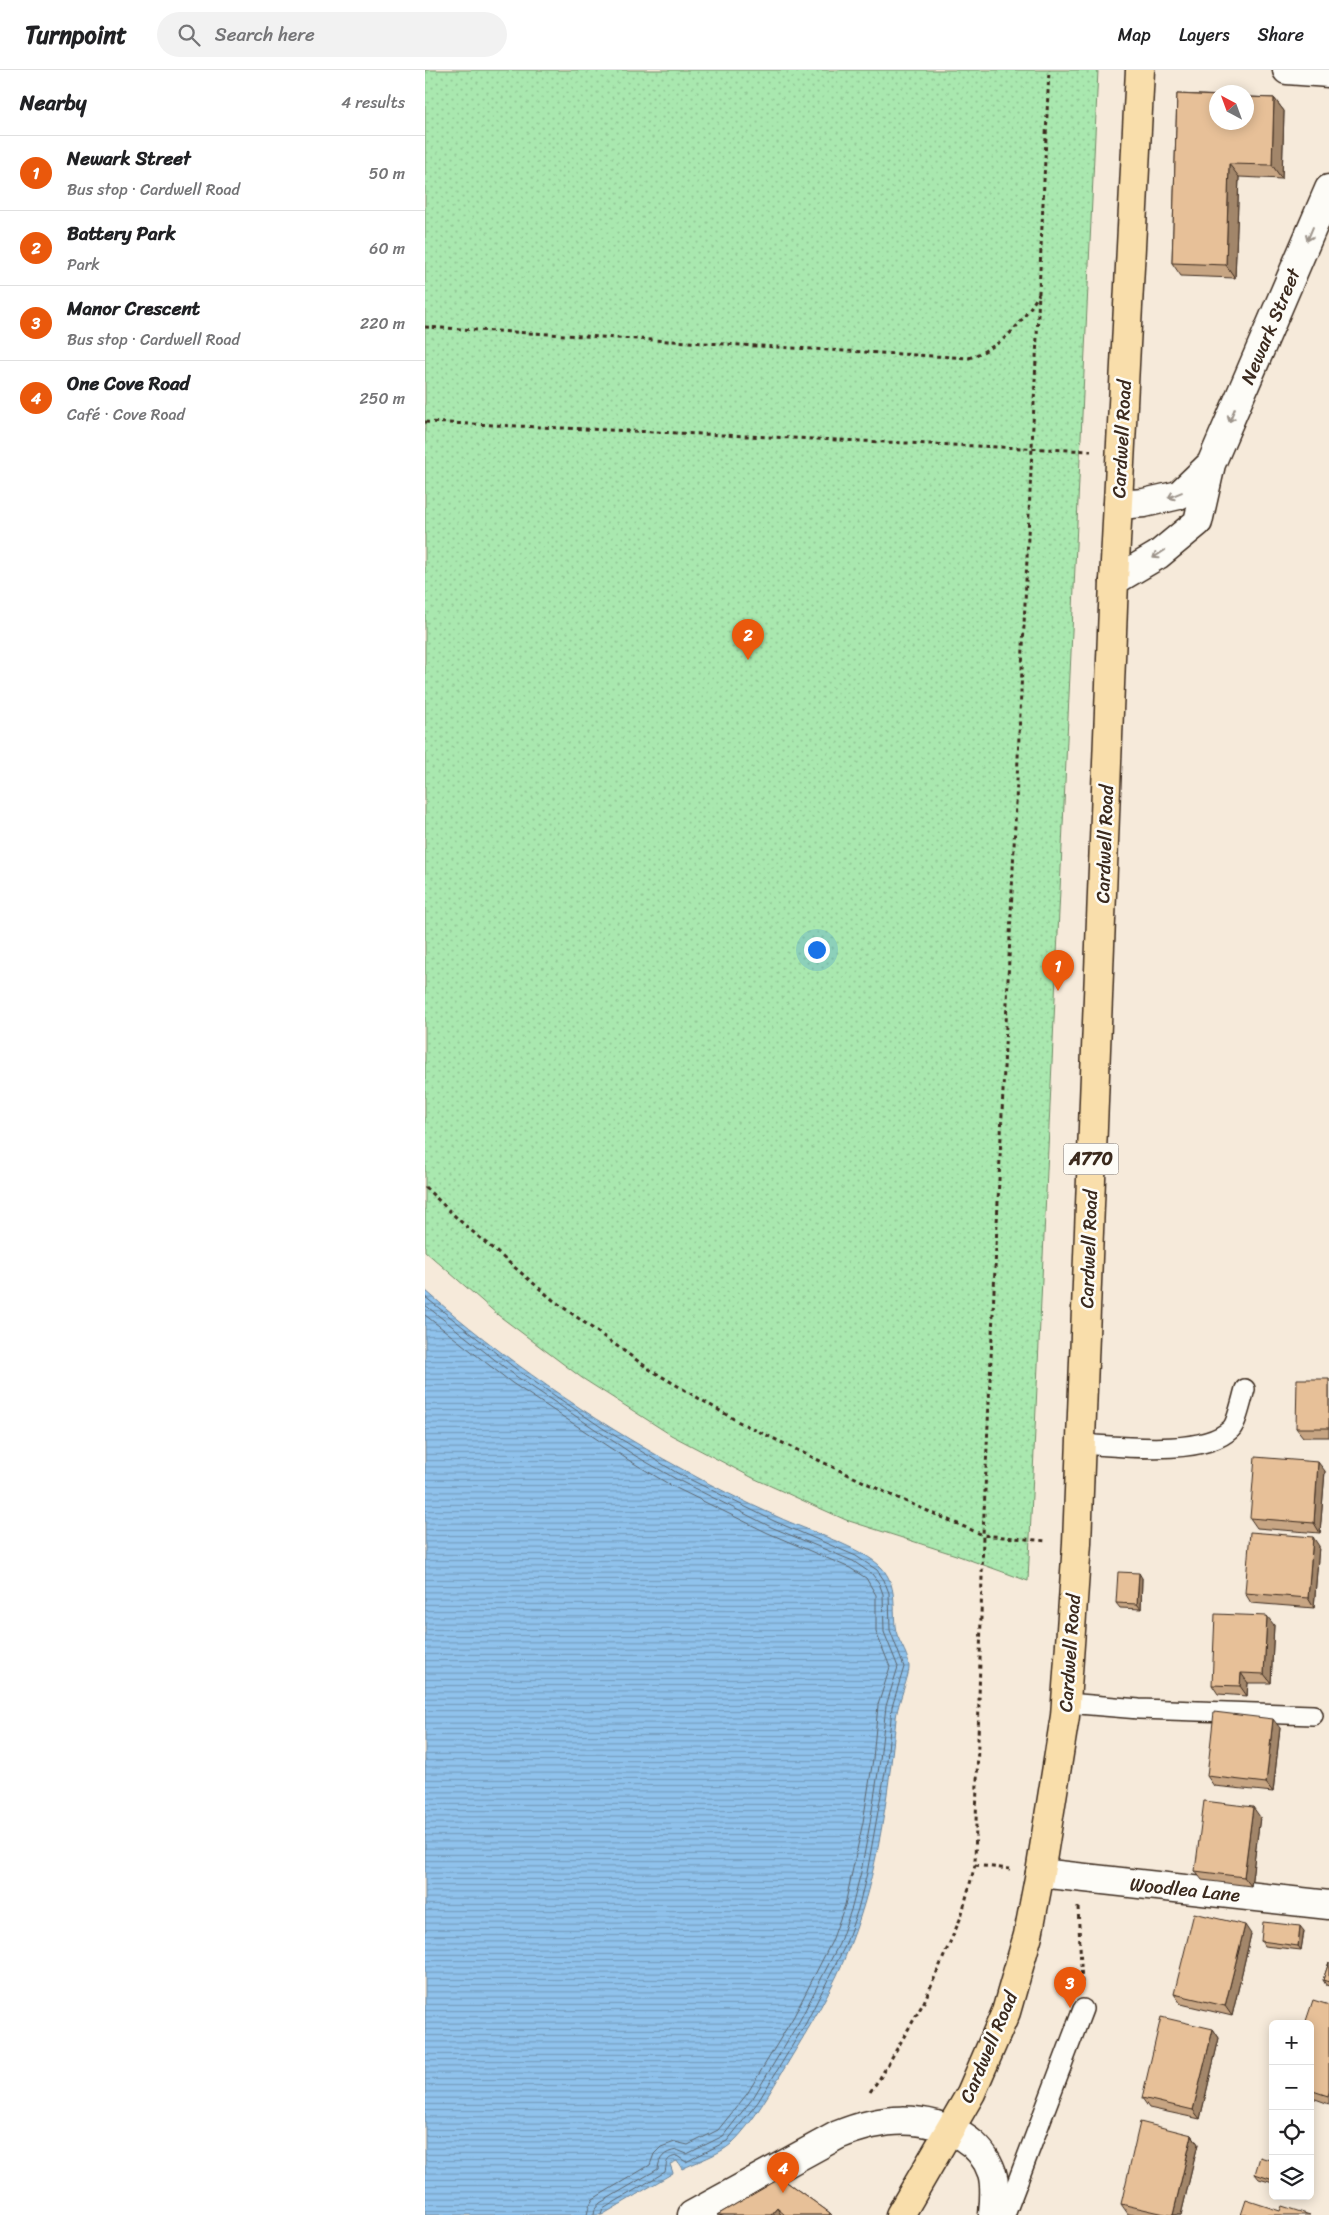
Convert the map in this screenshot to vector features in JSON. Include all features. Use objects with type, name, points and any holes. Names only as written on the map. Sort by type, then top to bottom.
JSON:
[{"type":"main road","name":"Cardwell Road","points":[[900,2215],[951,2130],[980,2074],[1006,2012],[1028,1935],[1040,1873],[1067,1702],[1077,1543],[1114,581],[1140,70]]},
{"type":"street","points":[[1287,70],[1329,73]]},
{"type":"street","name":"Newark Street","points":[[1114,581],[1158,556],[1198,522],[1211,464],[1329,189]]},
{"type":"street","name":"Newark Street","points":[[1118,505],[1144,503],[1179,495],[1211,464]]},
{"type":"street","name":"Woodlea Lane","points":[[1040,1873],[1329,1905]]},
{"type":"street","points":[[691,2215],[838,2135],[859,2126],[899,2120],[924,2122],[951,2130],[971,2143],[981,2154],[992,2172],[993,2215]]},
{"type":"lane","points":[[1080,1444],[1165,1448],[1212,1442],[1232,1428],[1245,1389]]},
{"type":"lane","points":[[1067,1702],[1139,1709],[1313,1715]]},
{"type":"lane","points":[[1005,2215],[1083,2009]]},
{"type":"path","points":[[838,2135],[880,2078],[923,2002],[961,1917],[975,1865],[983,1535],[1049,70]]},
{"type":"path","points":[[425,327],[969,358],[991,349],[1004,339],[1020,324],[1039,294]]},
{"type":"path","points":[[425,422],[1121,452]]},
{"type":"path","points":[[425,1187],[459,1220],[553,1300],[649,1369],[739,1422],[983,1535],[1077,1543]]},
{"type":"path","points":[[1077,1877],[1083,2009]]},
{"type":"green space","points":[[425,70],[1098,70],[1028,1581],[956,1555],[846,1520],[753,1478],[671,1435],[582,1378],[498,1315],[425,1251]]},
{"type":"water","points":[[425,1290],[516,1363],[580,1408],[646,1449],[741,1500],[862,1553],[873,1561],[882,1568],[890,1582],[897,1636],[907,1656],[909,1666],[908,1676],[897,1713],[881,1834],[868,1890],[850,1945],[837,1976],[821,2006],[762,2106],[731,2144],[682,2169],[677,2161],[670,2164],[673,2173],[602,2215],[425,2215]]},
{"type":"building","points":[[1177,94],[1209,96],[1209,130],[1254,130],[1254,97],[1274,98],[1272,165],[1229,164],[1226,265],[1172,263]]},
{"type":"building","points":[[1297,1379],[1329,1379],[1329,1428],[1296,1428]]},
{"type":"building","points":[[1255,1457],[1318,1462],[1314,1523],[1250,1518]]},
{"type":"building","points":[[1250,1532],[1313,1537],[1308,1598],[1245,1593]]},
{"type":"building","points":[[1118,1572],[1139,1573],[1137,1604],[1116,1603]]},
{"type":"building","points":[[1215,1614],[1267,1616],[1264,1674],[1241,1673],[1240,1686],[1212,1685]]},
{"type":"building","points":[[1214,1712],[1273,1719],[1266,1783],[1207,1776]]},
{"type":"building","points":[[1204,1801],[1253,1807],[1244,1877],[1195,1871]]},
{"type":"building","points":[[1194,1913],[1245,1925],[1225,2006],[1174,1994]]},
{"type":"building","points":[[1263,1922],[1300,1926],[1298,1946],[1261,1941]]},
{"type":"building","points":[[1329,1962],[1329,1982],[1323,1980]]},
{"type":"building","points":[[1313,2000],[1329,2005],[1328,2096],[1314,2091],[1314,2020],[1306,2020]]},
{"type":"building","points":[[1161,2017],[1213,2029],[1193,2110],[1142,2098]]},
{"type":"building","points":[[1140,2122],[1192,2135],[1173,2215],[1121,2204]]},
{"type":"building","points":[[1260,2157],[1269,2160],[1269,2179],[1255,2174]]},
{"type":"building","points":[[781,2178],[830,2213],[829,2215],[785,2215],[777,2208],[771,2215],[717,2215]]},
{"type":"building","points":[[1246,2200],[1280,2211],[1282,2206],[1310,2215],[1241,2215]]},
{"type":"place","name":"Battery Park","points":[[748,660]]},
{"type":"place","name":"Newark Street","points":[[1058,991]]},
{"type":"place","name":"Manor Crescent","points":[[1070,2008]]},
{"type":"place","name":"One Cove Road","points":[[783,2193]]}]
